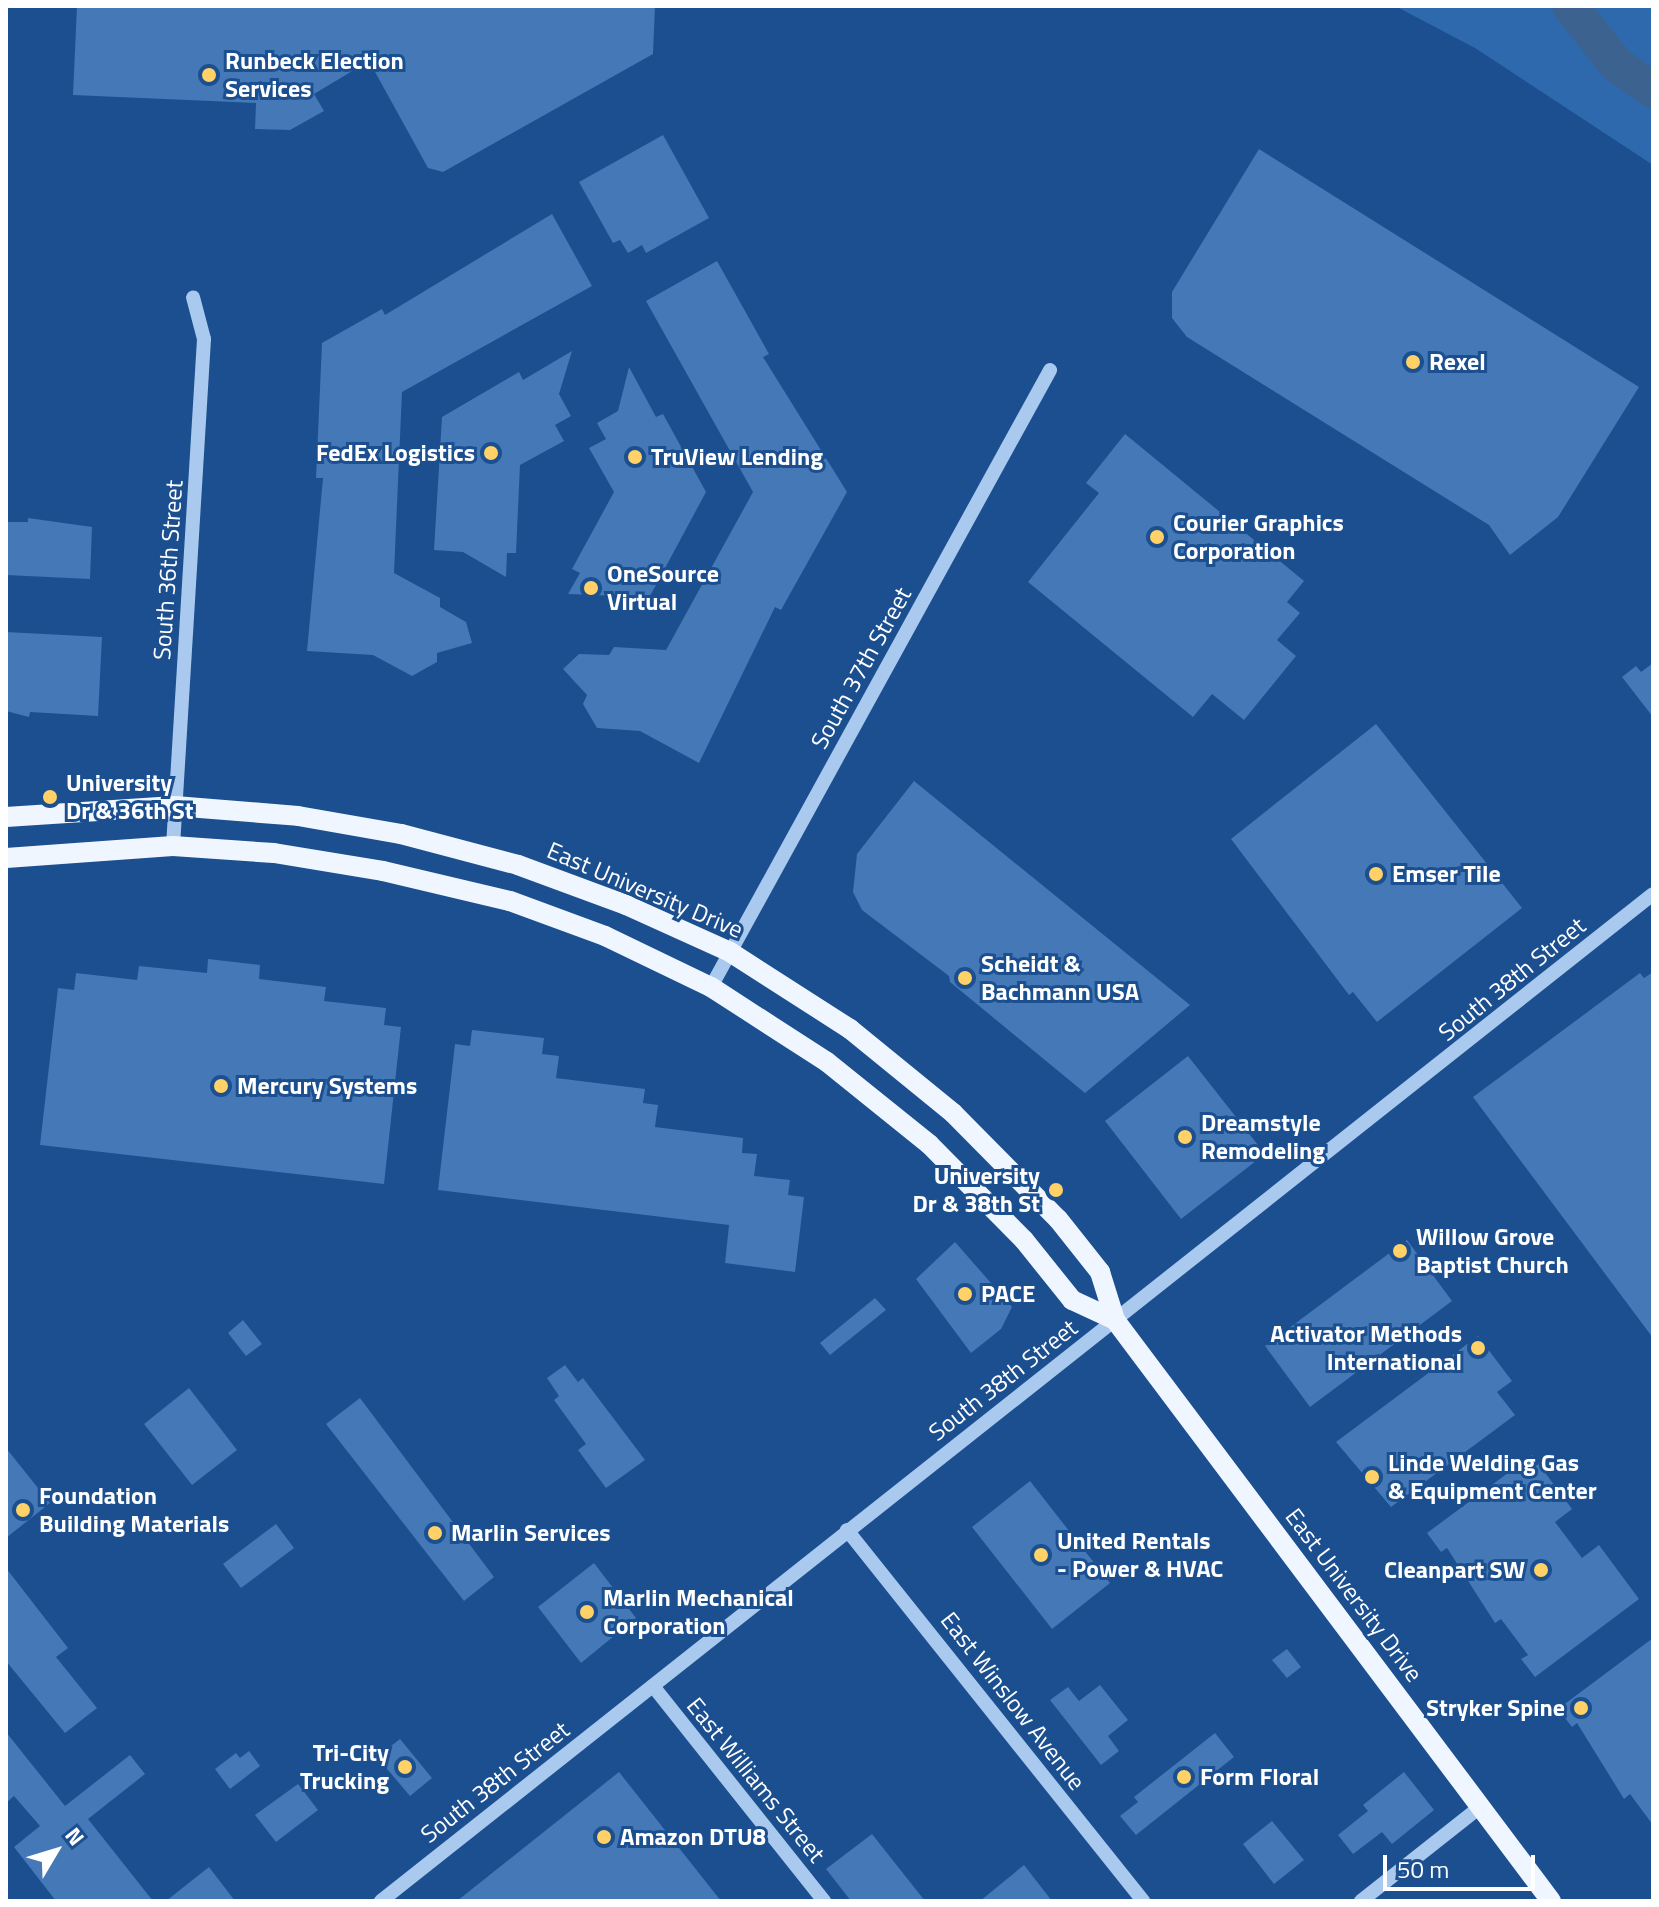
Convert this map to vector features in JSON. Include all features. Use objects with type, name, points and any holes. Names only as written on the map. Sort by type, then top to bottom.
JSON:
[{"type":"main road","name":"East University Drive","points":[[6,817],[175,806],[298,816],[445,845],[518,865],[626,905],[730,952],[850,1029],[953,1113],[1058,1219],[1100,1272],[1115,1320],[1551,1901]]},
{"type":"main road","name":"East University Drive","points":[[6,858],[173,846],[274,853],[383,871],[510,901],[605,936],[711,987],[827,1062],[929,1144],[1024,1240],[1072,1300],[1115,1320]]},
{"type":"street","name":"South 36th Street","points":[[173,846],[204,339],[193,297]]},
{"type":"street","name":"South 37th Street","points":[[711,987],[1050,370]]},
{"type":"street","name":"South 38th Street","points":[[381,1901],[1653,894]]},
{"type":"street","name":"East Winslow Avenue","points":[[847,1530],[1143,1901]]},
{"type":"street","name":"East Williams Street","points":[[653,1686],[824,1901]]},
{"type":"street","points":[[1361,1901],[1480,1807]]},
{"type":"shaded area","points":[[1395,6],[1653,6],[1653,165],[1475,48]]},
{"type":"building","points":[[77,6],[655,6],[653,54],[443,172],[428,168],[369,61],[314,94],[324,111],[290,130],[255,129],[256,103],[73,95]]},
{"type":"building","points":[[663,135],[709,218],[646,253],[642,245],[628,253],[620,240],[613,243],[579,182]]},
{"type":"building","name":"Rexel","points":[[1259,149],[1639,387],[1558,517],[1510,555],[1489,525],[1187,337],[1172,318],[1172,292]]},
{"type":"building","points":[[552,214],[592,286],[402,392],[394,573],[440,598],[440,607],[466,622],[472,643],[437,653],[437,662],[412,676],[373,655],[307,651],[323,478],[316,478],[322,343],[382,309],[385,315]]},
{"type":"building","points":[[717,261],[769,354],[763,357],[847,492],[781,610],[775,607],[699,763],[640,731],[597,728],[583,704],[587,695],[563,669],[579,654],[609,655],[614,647],[666,650],[753,492],[646,301]]},
{"type":"building","name":"FedEx Logistics","points":[[572,351],[559,394],[571,416],[555,425],[564,441],[520,465],[516,553],[507,553],[506,577],[463,552],[434,550],[442,417],[519,372],[523,380]]},
{"type":"building","points":[[629,367],[656,417],[663,414],[706,492],[643,609],[619,596],[568,594],[580,573],[572,569],[614,492],[589,448],[606,439],[597,423],[618,411]]},
{"type":"building","name":"Courier Graphics Corporation","points":[[1125,434],[1304,581],[1287,602],[1300,613],[1277,640],[1296,656],[1244,720],[1212,694],[1193,717],[1028,582],[1099,493],[1086,483]]},
{"type":"building","points":[[28,518],[92,527],[90,579],[6,575],[6,522],[28,522]]},
{"type":"building","points":[[6,632],[102,637],[98,716],[30,712],[29,717],[6,711]]},
{"type":"building","points":[[1653,663],[1653,717],[1622,677],[1636,666],[1641,672]]},
{"type":"building","name":"Emser Tile","points":[[1376,724],[1522,908],[1377,1022],[1353,992],[1349,995],[1231,839]]},
{"type":"building","points":[[914,781],[1190,1005],[1085,1093],[950,982],[949,976],[862,910],[853,892],[857,854]]},
{"type":"building","name":"Mercury Systems","points":[[208,959],[260,965],[259,979],[326,987],[324,1001],[386,1008],[384,1025],[401,1027],[384,1184],[40,1145],[58,988],[74,990],[76,973],[137,980],[139,966],[207,973]]},
{"type":"building","points":[[1653,972],[1653,1338],[1473,1097],[1640,973],[1644,978]]},
{"type":"building","points":[[472,1030],[544,1038],[542,1054],[559,1056],[556,1078],[645,1089],[643,1103],[658,1105],[655,1127],[743,1138],[742,1153],[757,1154],[754,1176],[790,1180],[788,1195],[804,1197],[795,1272],[725,1263],[729,1225],[438,1190],[455,1044],[470,1046]]},
{"type":"building","name":"Dreamstyle Remodeling","points":[[1188,1056],[1265,1154],[1181,1219],[1105,1121]]},
{"type":"building","points":[[1407,1240],[1452,1301],[1310,1407],[1265,1346]]},
{"type":"building","name":"PACE","points":[[955,1242],[1012,1307],[1001,1329],[971,1353],[916,1279]]},
{"type":"building","points":[[875,1298],[886,1310],[830,1355],[820,1343]]},
{"type":"building","points":[[243,1320],[262,1344],[246,1356],[228,1333]]},
{"type":"building","points":[[1478,1336],[1512,1381],[1497,1392],[1515,1415],[1391,1507],[1336,1442]]},
{"type":"building","points":[[565,1365],[578,1382],[583,1378],[645,1460],[606,1488],[578,1450],[586,1444],[554,1400],[559,1396],[547,1378]]},
{"type":"building","points":[[189,1388],[237,1450],[192,1485],[144,1424]]},
{"type":"building","name":"Marlin Services","points":[[360,1398],[494,1577],[464,1601],[326,1424]]},
{"type":"building","points":[[6,1448],[50,1503],[6,1538]]},
{"type":"building","name":"Cleanpart SW","points":[[1532,1455],[1572,1509],[1555,1522],[1582,1558],[1599,1545],[1639,1599],[1535,1677],[1521,1659],[1528,1655],[1501,1619],[1495,1623],[1447,1548],[1441,1552],[1427,1533]]},
{"type":"building","name":"United Rentals - Power & HVAC","points":[[1030,1481],[1110,1583],[1052,1629],[972,1527]]},
{"type":"building","points":[[276,1524],[294,1548],[241,1588],[223,1564]]},
{"type":"building","name":"Marlin Mechanical Corporation","points":[[594,1563],[636,1618],[581,1663],[538,1607]]},
{"type":"building","points":[[6,1568],[68,1648],[56,1657],[97,1708],[65,1733],[6,1661]]},
{"type":"building","points":[[1653,1638],[1653,1825],[1630,1794],[1624,1799],[1577,1723],[1572,1727],[1558,1709]]},
{"type":"building","points":[[1287,1649],[1301,1667],[1287,1678],[1272,1660]]},
{"type":"building","points":[[1100,1685],[1128,1720],[1108,1736],[1119,1751],[1101,1765],[1050,1700],[1068,1687],[1079,1701]]},
{"type":"building","points":[[6,1732],[65,1806],[130,1755],[145,1774],[88,1819],[153,1901],[56,1901],[14,1847],[40,1826],[14,1796],[6,1803]]},
{"type":"building","name":"Form Floral","points":[[1215,1733],[1234,1757],[1136,1835],[1120,1816],[1138,1802],[1134,1797]]},
{"type":"building","name":"Tri-City Trucking","points":[[400,1739],[432,1778],[410,1796],[377,1757]]},
{"type":"building","points":[[249,1751],[260,1766],[230,1789],[215,1769],[236,1753],[240,1758]]},
{"type":"building","name":"Amazon DTU8","points":[[619,1772],[721,1901],[457,1901]]},
{"type":"building","points":[[1404,1772],[1434,1810],[1392,1844],[1382,1832],[1353,1854],[1338,1835],[1368,1811],[1363,1805]]},
{"type":"building","points":[[298,1784],[318,1810],[276,1842],[255,1815]]},
{"type":"building","points":[[1272,1821],[1304,1860],[1274,1884],[1243,1844]]},
{"type":"building","points":[[872,1834],[925,1901],[851,1901],[826,1869]]},
{"type":"building","points":[[1024,1865],[1052,1901],[980,1901]]},
{"type":"building","points":[[209,1867],[235,1901],[166,1901]]},
{"type":"waterway","points":[[1570,6],[1617,65],[1653,90]]},
{"type":"place","name":"Runbeck Election Services","points":[[209,75]]},
{"type":"place","name":"Rexel","points":[[1413,362]]},
{"type":"place","name":"FedEx Logistics","points":[[491,453]]},
{"type":"place","name":"TruView Lending","points":[[635,457]]},
{"type":"place","name":"Courier Graphics Corporation","points":[[1157,537]]},
{"type":"place","name":"OneSource Virtual","points":[[591,588]]},
{"type":"place","name":"University Dr & 36th St","points":[[50,797]]},
{"type":"place","name":"Emser Tile","points":[[1376,874]]},
{"type":"place","name":"Scheidt & Bachmann USA","points":[[965,978]]},
{"type":"place","name":"Mercury Systems","points":[[221,1086]]},
{"type":"place","name":"Dreamstyle Remodeling","points":[[1185,1137]]},
{"type":"place","name":"University Dr & 38th St","points":[[1056,1190]]},
{"type":"place","name":"Willow Grove Baptist Church","points":[[1400,1251]]},
{"type":"place","name":"PACE","points":[[965,1294]]},
{"type":"place","name":"Activator Methods International","points":[[1478,1348]]},
{"type":"place","name":"Linde Welding Gas & Equipment Center","points":[[1372,1477]]},
{"type":"place","name":"Foundation Building Materials","points":[[23,1510]]},
{"type":"place","name":"Marlin Services","points":[[435,1533]]},
{"type":"place","name":"United Rentals - Power & HVAC","points":[[1041,1555]]},
{"type":"place","name":"Cleanpart SW","points":[[1541,1570]]},
{"type":"place","name":"Marlin Mechanical Corporation","points":[[587,1612]]},
{"type":"place","name":"Stryker Spine","points":[[1581,1708]]},
{"type":"place","name":"Tri-City Trucking","points":[[405,1767]]},
{"type":"place","name":"Form Floral","points":[[1184,1777]]},
{"type":"place","name":"Amazon DTU8","points":[[604,1837]]}]
